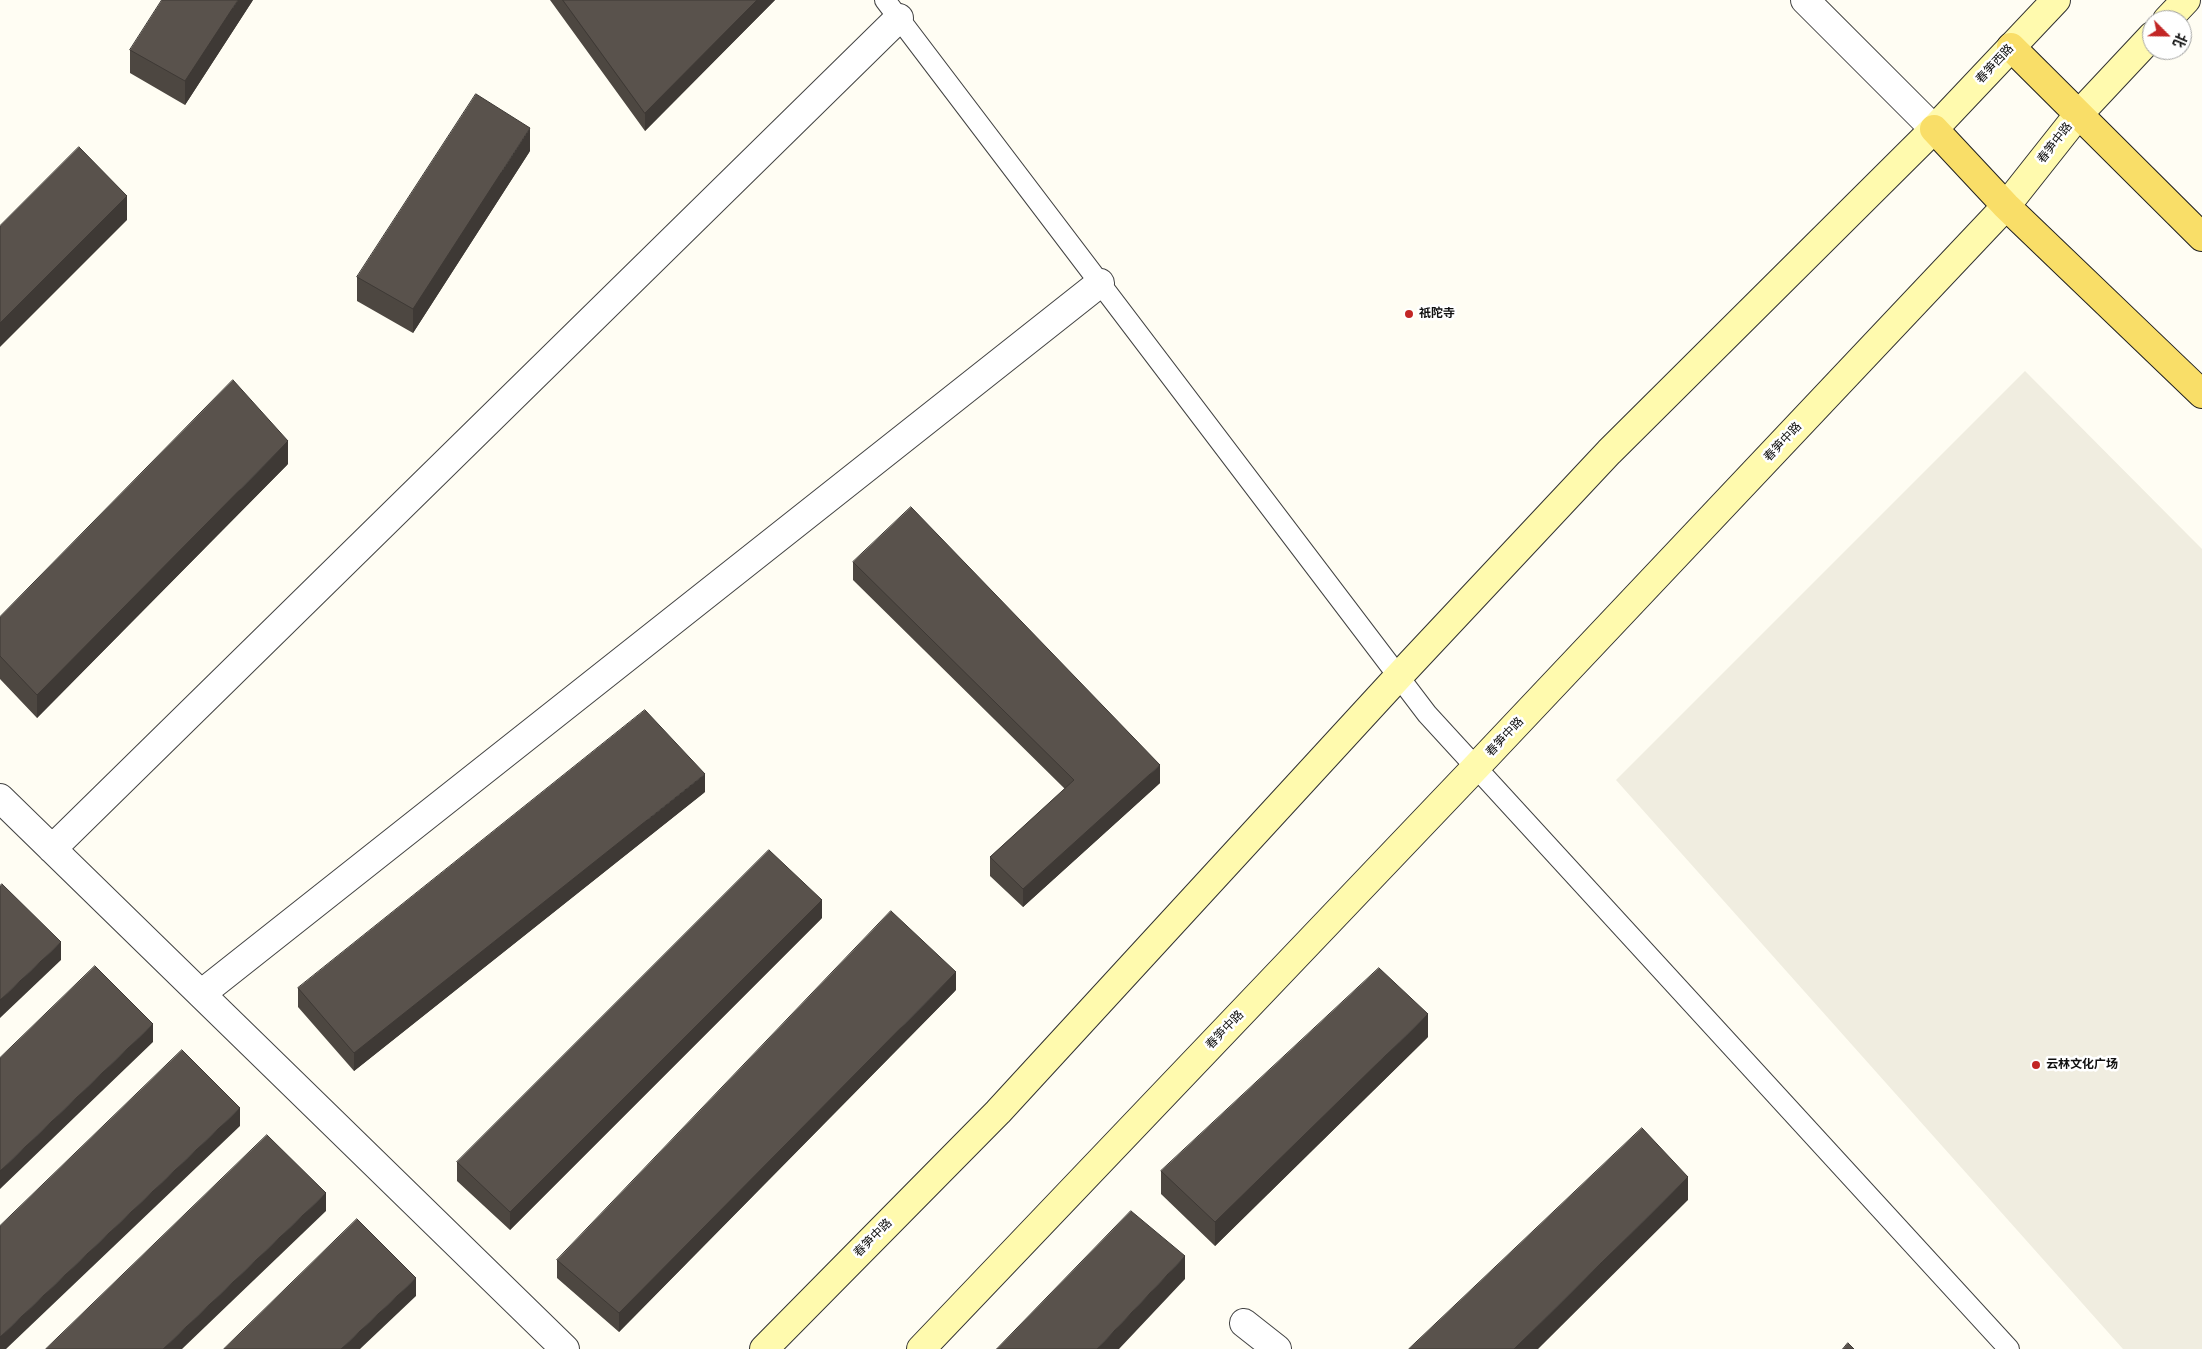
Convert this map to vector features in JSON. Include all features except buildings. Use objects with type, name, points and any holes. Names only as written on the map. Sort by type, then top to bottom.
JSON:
[{"type":"main road","name":"春笋西路","points":[[1934,129],[2056,0]]},
{"type":"main road","points":[[2176,10],[2186,0]]},
{"type":"main road","points":[[2011,47],[2202,237]]},
{"type":"main road","points":[[2078,114],[2142,47]]},
{"type":"main road","name":"春笋中路","points":[[921,1349],[1476,767],[2006,206],[2078,114]]},
{"type":"main road","points":[[1934,129],[2006,206],[2202,394]]},
{"type":"main road","name":"春笋中路","points":[[764,1349],[998,1112],[1398,677],[1609,452],[1934,129]]},
{"type":"street","points":[[1805,0],[1934,129]]},
{"type":"street","points":[[52,848],[892,9]]},
{"type":"street","points":[[201,994],[1100,283]]},
{"type":"street","points":[[0,798],[565,1349]]},
{"type":"street","points":[[1244,1323],[1277,1349]]},
{"type":"lane","points":[[892,9],[1427,714],[2009,1349]]},
{"type":"shaded area","name":"云林文化广场","points":[[2025,371],[2202,549],[2202,1349],[2123,1349],[1616,780]]},
{"type":"place","name":"祇陀寺","points":[[1409,314]]},
{"type":"place","name":"云林文化广场","points":[[2036,1065]]}]
